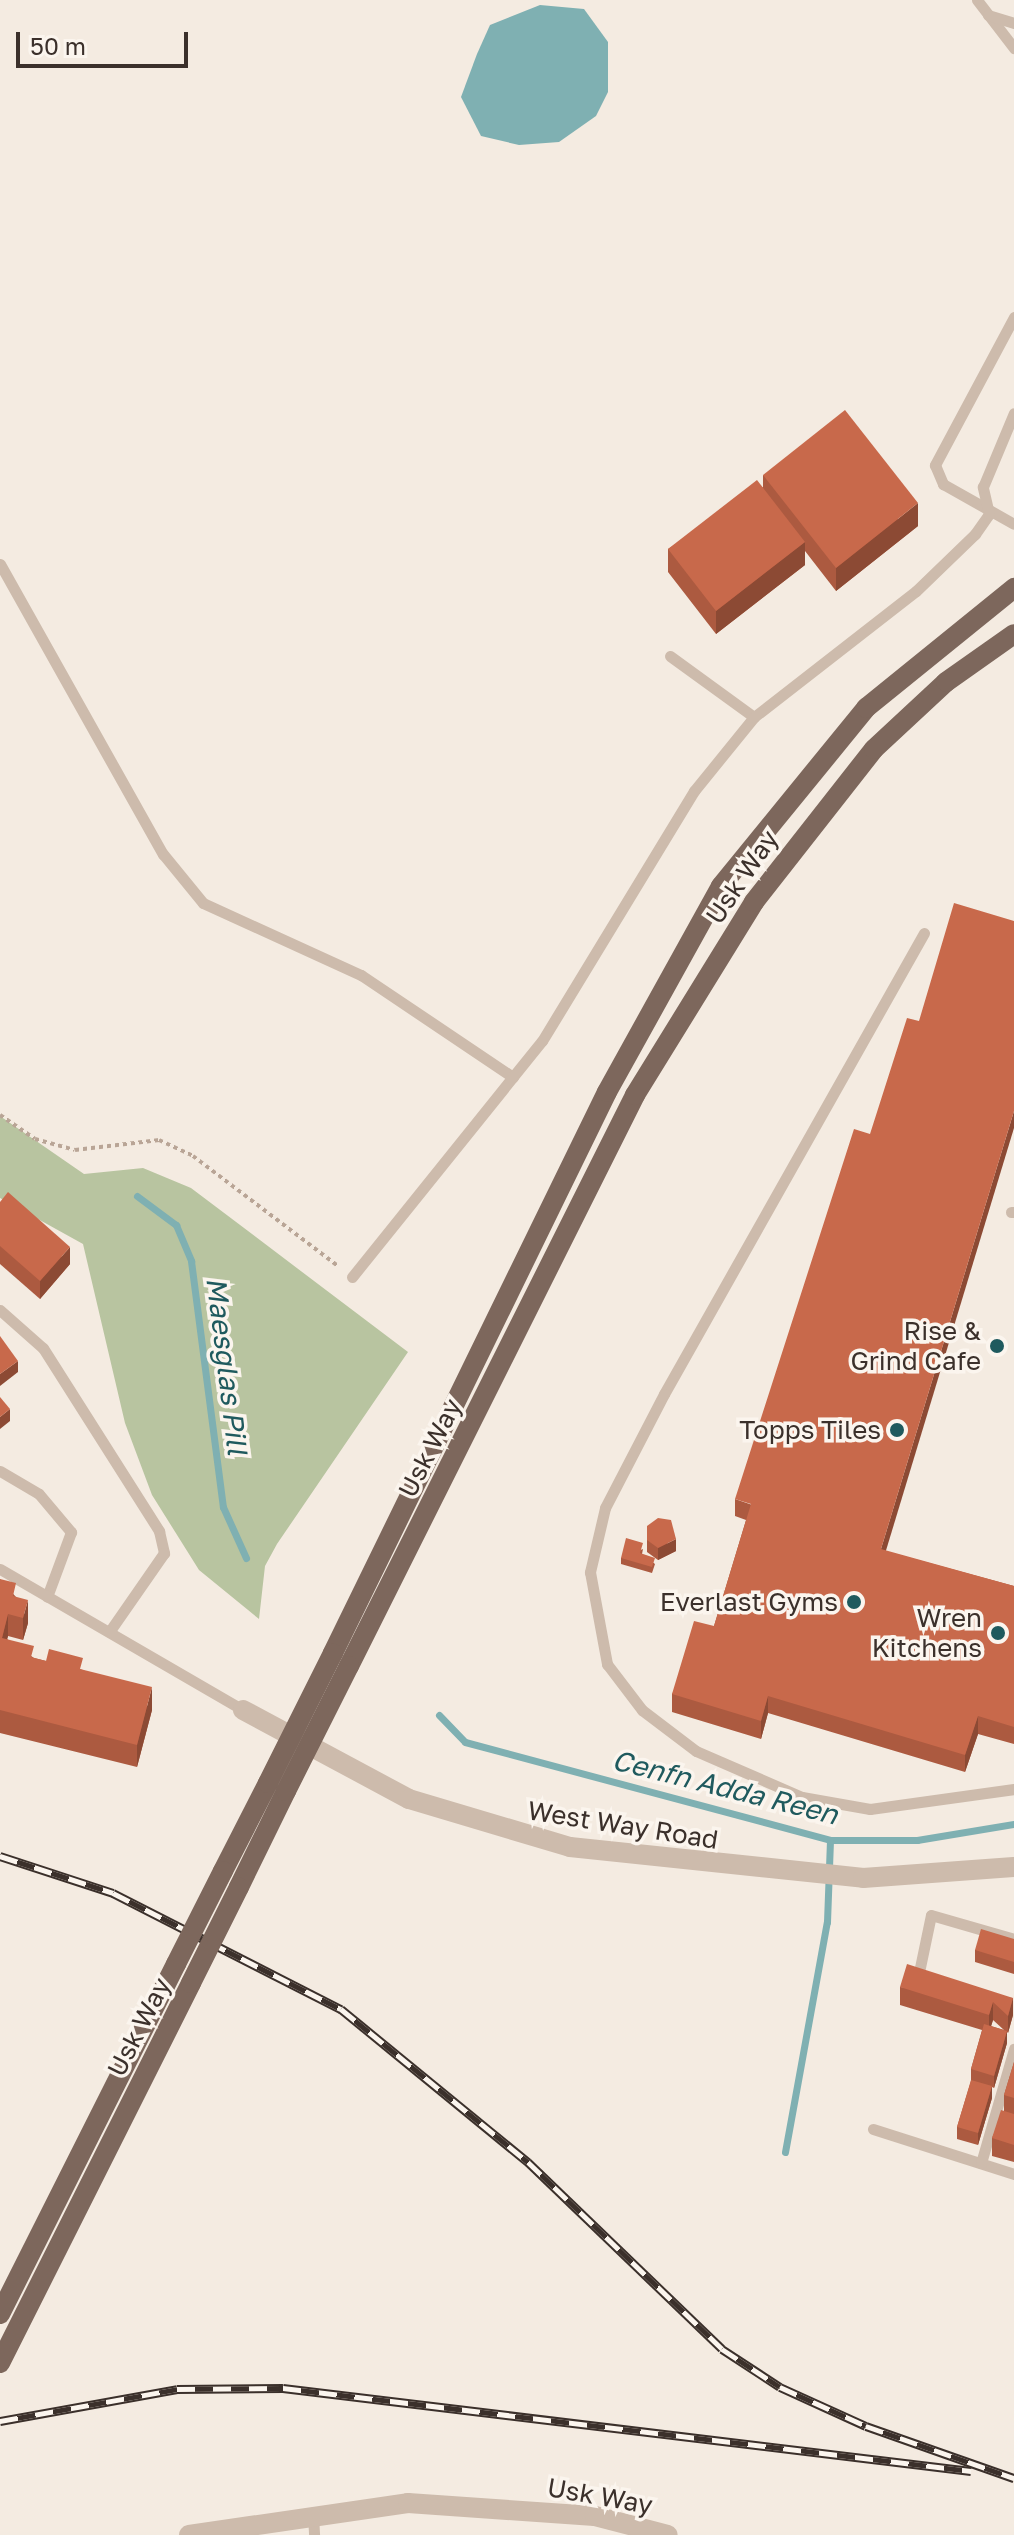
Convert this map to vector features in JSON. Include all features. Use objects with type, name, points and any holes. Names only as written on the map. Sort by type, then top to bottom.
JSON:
[{"type":"main road","name":"Usk Way","points":[[341,1660],[607,1092],[721,886],[866,708],[1014,588]]},
{"type":"main road","name":"Usk Way","points":[[0,2363],[239,1887],[277,1787],[635,1095],[754,902],[874,749],[946,682],[1014,634]]},
{"type":"main road","name":"Usk Way","points":[[0,2314],[223,1871],[277,1787]]},
{"type":"street","name":"West Way Road","points":[[243,1710],[409,1799],[570,1847],[863,1878],[1014,1867]]},
{"type":"street","name":"Usk Way","points":[[189,2535],[313,2513],[408,2503],[504,2507],[595,2516],[668,2535]]},
{"type":"lane","points":[[977,0],[1014,48]]},
{"type":"lane","points":[[987,15],[1014,23]]},
{"type":"lane","points":[[1014,317],[935,465],[943,484],[989,514],[1014,524]]},
{"type":"lane","points":[[989,514],[983,487],[1014,413]]},
{"type":"lane","points":[[352,1277],[513,1077],[694,791],[754,717],[952,562],[989,514]]},
{"type":"lane","points":[[0,564],[163,854],[203,903],[361,975],[513,1077]]},
{"type":"lane","points":[[670,656],[754,717]]},
{"type":"lane","points":[[924,933],[664,1394],[605,1508],[590,1572],[607,1664],[642,1710],[696,1751],[802,1797],[870,1809],[1014,1789]]},
{"type":"lane","points":[[0,1310],[43,1348],[159,1531],[164,1553],[109,1632]]},
{"type":"lane","points":[[0,1471],[39,1494],[71,1532],[47,1597]]},
{"type":"lane","name":"West Way Road","points":[[0,1569],[243,1710]]},
{"type":"lane","points":[[928,1980],[914,1975],[931,1915],[1014,1939]]},
{"type":"lane","points":[[981,2163],[1013,2055]]},
{"type":"lane","points":[[994,2118],[1014,2123]]},
{"type":"lane","points":[[873,2129],[1014,2174]]},
{"type":"lane","points":[[313,2513],[314,2535]]},
{"type":"path","points":[[0,1115],[35,1139],[75,1150],[159,1140],[193,1156],[352,1277]]},
{"type":"green space","points":[[0,1116],[84,1174],[143,1168],[191,1188],[408,1352],[277,1544],[265,1566],[259,1619],[199,1570],[152,1495],[125,1423],[83,1244],[0,1198]]},
{"type":"water","points":[[540,5],[584,9],[608,42],[608,92],[596,116],[559,142],[519,145],[481,136],[461,97],[490,25]]},
{"type":"building","points":[[845,410],[918,503],[836,568],[763,475]]},
{"type":"building","points":[[757,480],[805,542],[716,611],[668,549]]},
{"type":"building","points":[[954,903],[1014,921],[1014,1111],[881,1549],[1014,1586],[1014,1727],[978,1716],[965,1755],[768,1696],[761,1721],[672,1694],[694,1621],[714,1626],[751,1504],[735,1499],[854,1129],[870,1134],[907,1018],[919,1021]]},
{"type":"building","points":[[8,1192],[70,1247],[40,1281],[0,1246],[0,1202]]},
{"type":"building","points":[[0,1336],[18,1361],[0,1374]]},
{"type":"building","points":[[0,1397],[10,1409],[0,1417]]},
{"type":"building","points":[[658,1518],[671,1520],[676,1539],[658,1548],[647,1540],[647,1526]]},
{"type":"building","points":[[626,1538],[643,1543],[640,1553],[655,1558],[652,1567],[621,1558]]},
{"type":"building","points":[[0,1579],[16,1583],[13,1596],[28,1600],[23,1618],[8,1614],[2,1638],[34,1646],[31,1657],[46,1661],[49,1649],[83,1658],[80,1669],[152,1687],[137,1745],[0,1710]]},
{"type":"building","points":[[981,1929],[1014,1939],[1014,1962],[975,1950]]},
{"type":"building","points":[[907,1964],[1013,1998],[1008,2016],[993,2002],[989,2015],[900,1987]]},
{"type":"building","points":[[984,2024],[1007,2031],[994,2076],[971,2069]]},
{"type":"building","points":[[1014,2062],[1014,2098],[1004,2095]]},
{"type":"building","points":[[971,2080],[992,2086],[978,2133],[957,2127]]},
{"type":"building","points":[[1001,2110],[1014,2114],[1014,2145],[992,2138]]},
{"type":"waterway","name":"Maesglas Pill","points":[[137,1196],[176,1225],[191,1261],[223,1507],[246,1558]]},
{"type":"waterway","name":"Cenfn Adda Reen","points":[[439,1715],[465,1742],[830,1840],[917,1840],[1014,1824]]},
{"type":"waterway","points":[[785,2152],[827,1922],[830,1840]]},
{"type":"railway","points":[[0,1856],[113,1893],[341,2009],[528,2162],[722,2349],[780,2387],[866,2426],[1014,2478]]},
{"type":"railway","points":[[0,2421],[177,2389],[283,2388],[971,2471]]},
{"type":"place","name":"Rise & Grind Cafe","points":[[997,1346]]},
{"type":"place","name":"Topps Tiles","points":[[897,1430]]},
{"type":"place","name":"Everlast Gyms","points":[[854,1602]]},
{"type":"place","name":"Wren Kitchens","points":[[998,1633]]}]
